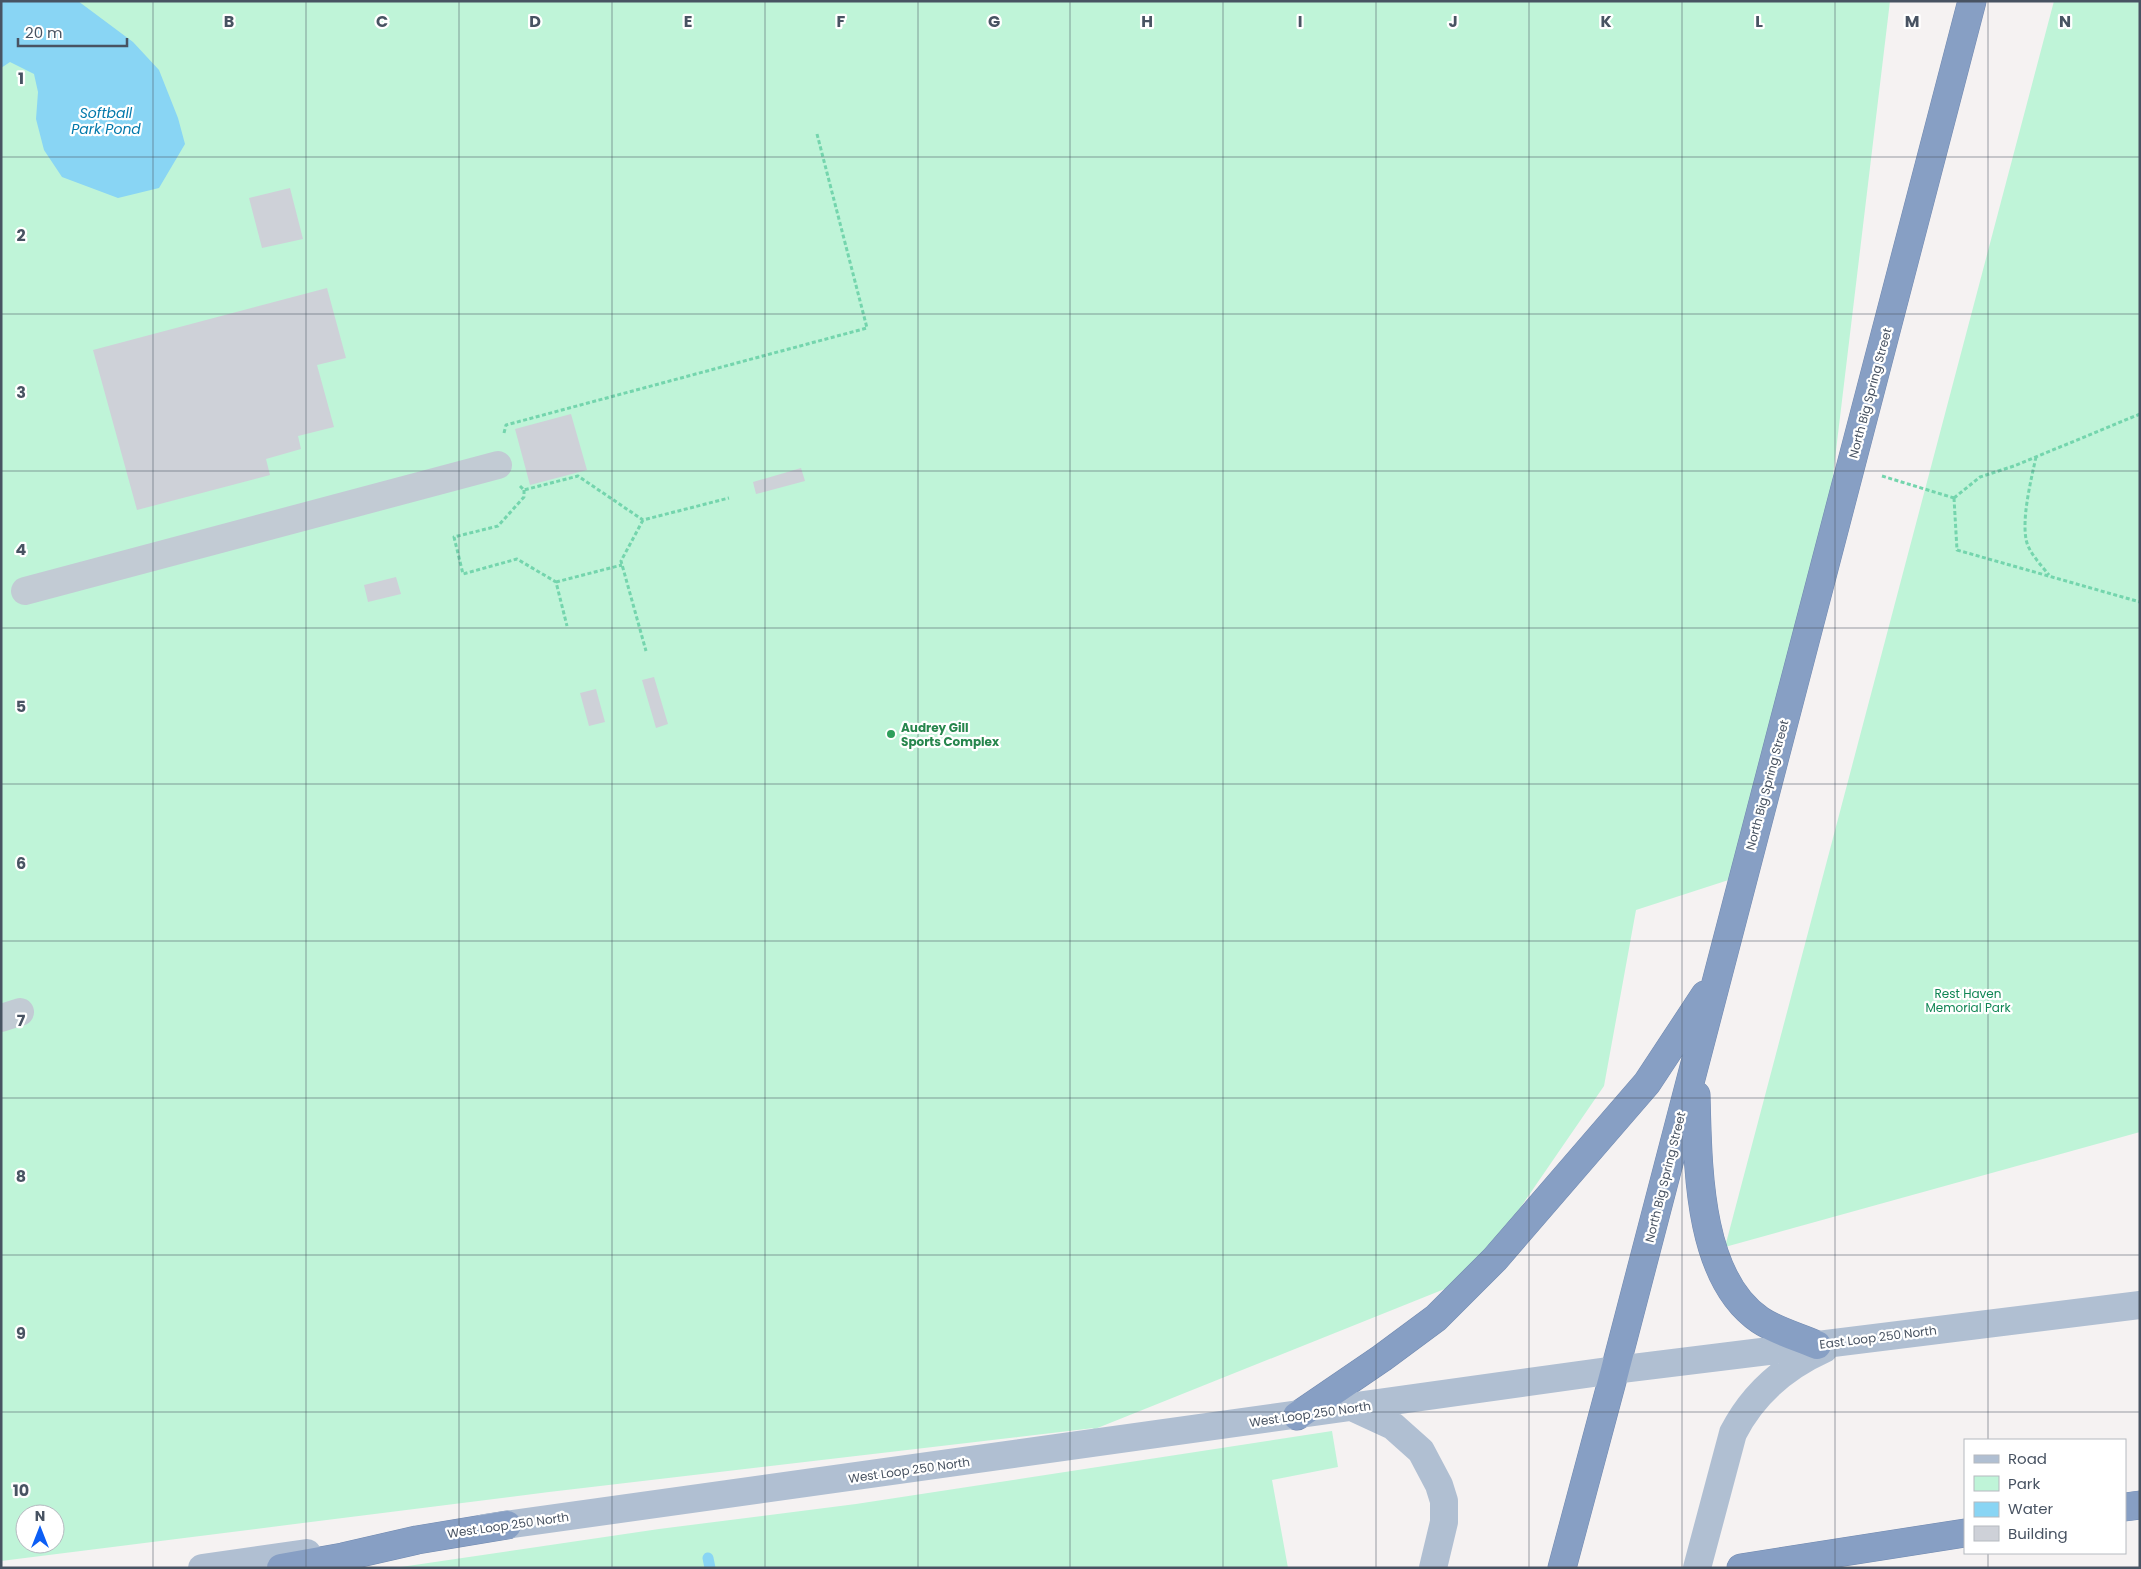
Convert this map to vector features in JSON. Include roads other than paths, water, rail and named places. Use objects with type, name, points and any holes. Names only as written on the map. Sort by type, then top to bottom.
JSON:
[{"type":"highway","name":"North Big Spring Street","points":[[1562,1568],[1616,1370],[1972,1]]},
{"type":"highway","points":[[1297,1416],[1382,1358],[1436,1318],[1495,1259],[1647,1083],[1717,977]]},
{"type":"highway","points":[[1694,1065],[1698,1152],[1704,1200],[1709,1235],[1722,1271],[1736,1298],[1761,1320],[1829,1343]]},
{"type":"highway","points":[[2126,1507],[2140,1505]]},
{"type":"highway","points":[[281,1568],[342,1557],[417,1540],[507,1525]]},
{"type":"highway","points":[[1741,1568],[1964,1533]]},
{"type":"main road","name":"East Loop 250 North","points":[[1616,1370],[2140,1305]]},
{"type":"main road","points":[[1697,1568],[1733,1434],[1740,1418],[1752,1402],[1780,1375],[1829,1343]]},
{"type":"main road","name":"West Loop 250 North","points":[[202,1568],[1616,1370]]},
{"type":"main road","points":[[1354,1408],[1393,1426],[1420,1451],[1440,1485],[1444,1501],[1444,1522],[1433,1568]]},
{"type":"lane","points":[[25,591],[498,465]]},
{"type":"water","name":"Softball Park Pond","points":[[1,1],[78,1],[133,42],[159,70],[178,118],[185,144],[159,188],[118,198],[62,177],[44,150],[36,119],[38,92],[34,74],[10,62],[1,68]]},
{"type":"waterway","points":[[708,1558],[710,1568]]},
{"type":"place","name":"Audrey Gill Sports Complex","points":[[891,734]]},
{"type":"park label","name":"Rest Haven Memorial Park","points":[[1968,1000]]}]
